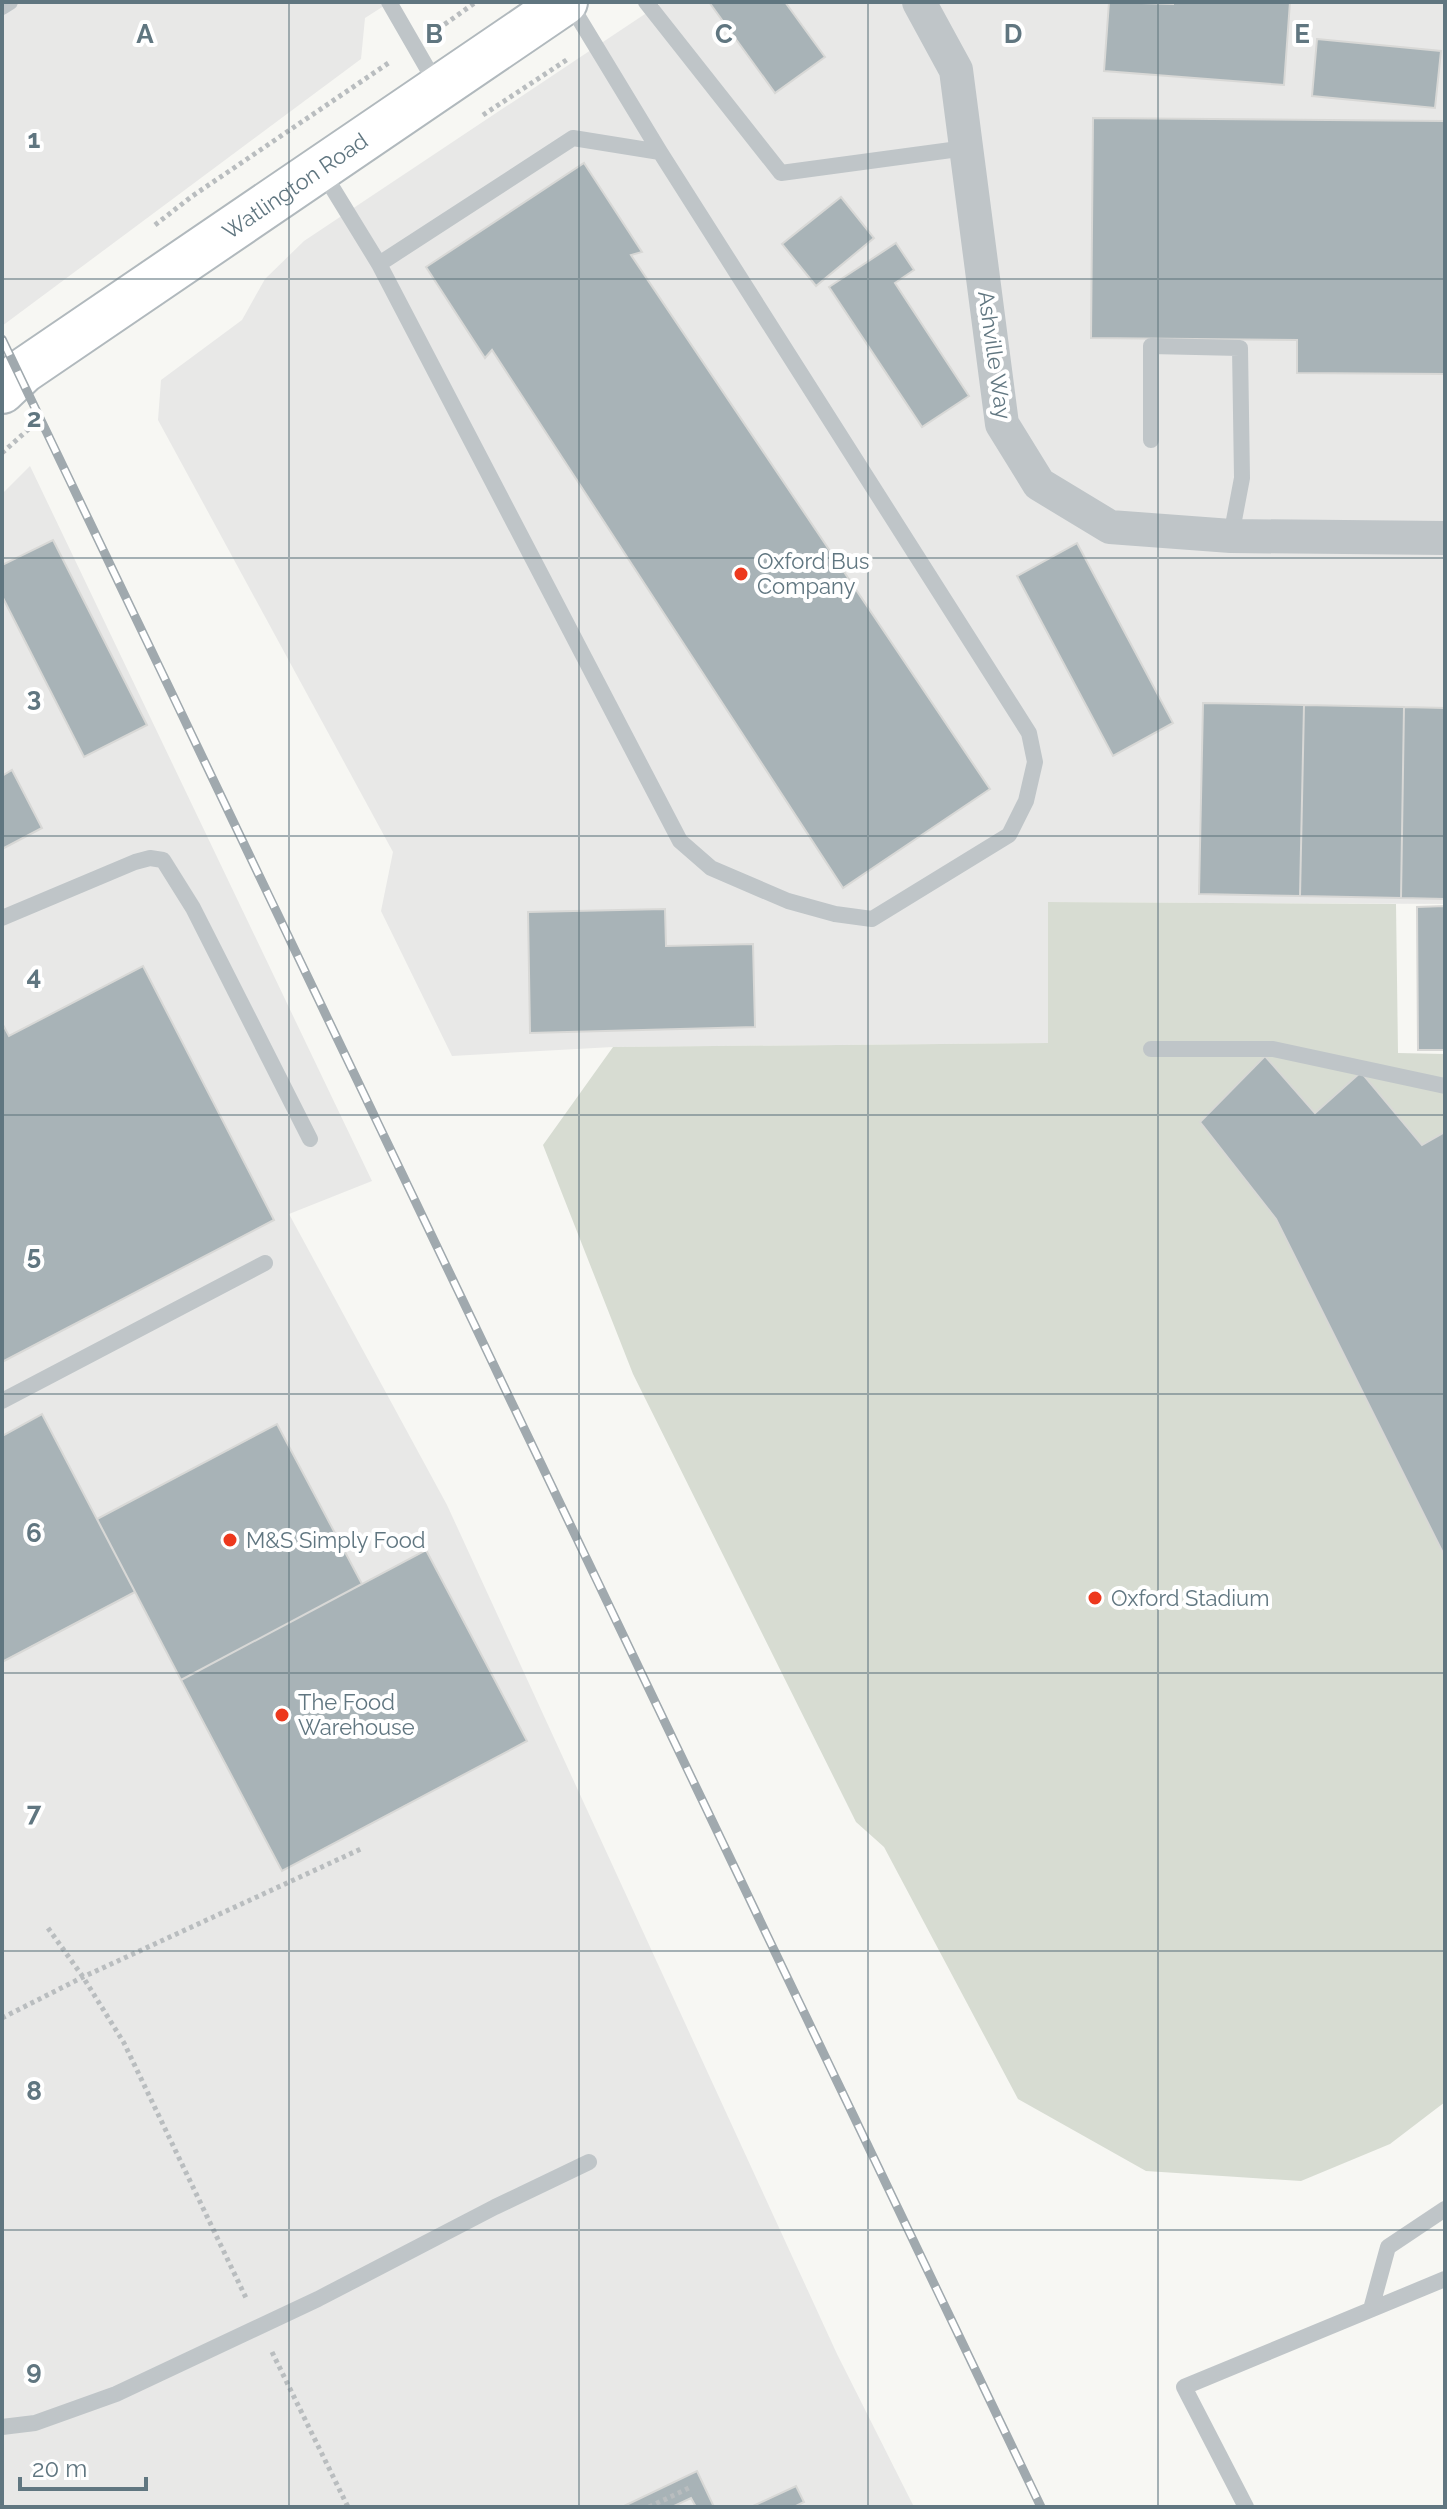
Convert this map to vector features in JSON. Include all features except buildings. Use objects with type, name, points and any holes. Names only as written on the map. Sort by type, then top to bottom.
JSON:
[{"type":"main road","name":"Watlington Road","points":[[12,381],[567,2]]},
{"type":"street","name":"Ashville Way","points":[[919,2],[956,70],[1002,424],[1039,484],[1110,527],[1231,536],[1445,538]]},
{"type":"lane","points":[[2,7],[10,2]]},
{"type":"lane","points":[[389,2],[439,88]]},
{"type":"lane","points":[[320,168],[379,264],[680,841],[711,868],[788,901],[835,914],[872,919],[1009,835],[1026,801],[1035,762],[1029,733],[567,2]]},
{"type":"lane","points":[[646,2],[781,173],[966,148]]},
{"type":"lane","points":[[379,264],[573,138],[660,152]]},
{"type":"lane","points":[[1151,440],[1151,346],[1240,348],[1242,478],[1231,536]]},
{"type":"lane","points":[[2,918],[135,862],[150,858],[163,860],[193,908],[310,1139]]},
{"type":"lane","points":[[1151,1049],[1273,1049],[1445,1086]]},
{"type":"lane","points":[[2,1401],[265,1263]]},
{"type":"lane","points":[[2,2427],[35,2423],[116,2394],[318,2299],[482,2213],[589,2162]]},
{"type":"lane","points":[[1371,2309],[1388,2247],[1445,2209]]},
{"type":"lane","points":[[1246,2507],[1184,2387],[1445,2279]]},
{"type":"path","points":[[2,2018],[83,1977],[363,1848]]},
{"type":"path","points":[[48,1928],[124,2043],[348,2507]]},
{"type":"path","points":[[649,2507],[691,2487]]},
{"type":"shaded area","points":[[2,2],[390,2],[365,18],[361,59],[2,326]]},
{"type":"shaded area","points":[[663,2],[1445,2],[1445,904],[1048,902],[1048,1043],[613,1047],[452,1056],[381,911],[393,852],[158,420],[161,380],[242,320],[265,279],[304,241]]},
{"type":"shaded area","points":[[30,466],[372,1181],[289,1214],[447,1505],[837,2354],[914,2507],[2,2507],[2,494]]},
{"type":"shaded area","name":"Oxford Stadium","points":[[1048,902],[1396,904],[1398,1053],[1445,1054],[1445,2102],[1390,2144],[1301,2181],[1146,2171],[1018,2099],[884,1847],[856,1822],[633,1374],[543,1145],[613,1047],[1048,1043]]},
{"type":"railway","points":[[2,339],[1041,2507]]},
{"type":"place","name":"Oxford Bus Company","points":[[741,574]]},
{"type":"place","name":"M&S Simply Food","points":[[230,1540]]},
{"type":"place","name":"Oxford Stadium","points":[[1095,1598]]},
{"type":"place","name":"The Food Warehouse","points":[[282,1715]]}]
